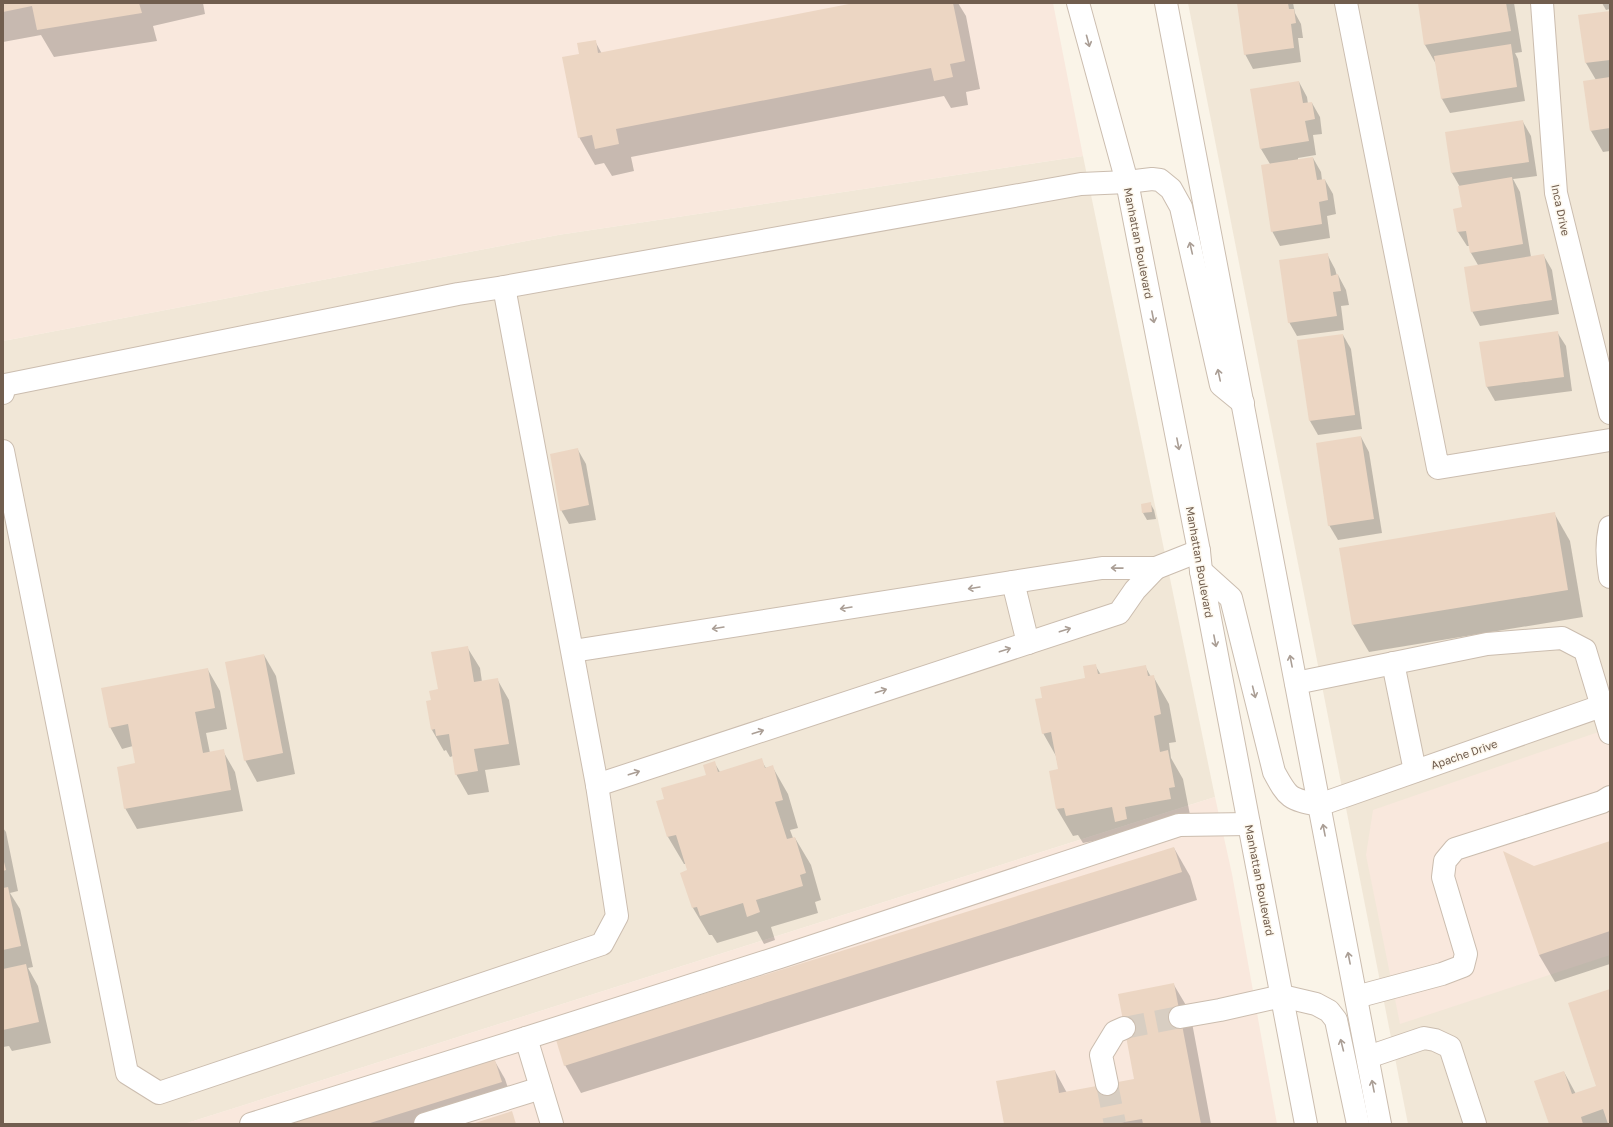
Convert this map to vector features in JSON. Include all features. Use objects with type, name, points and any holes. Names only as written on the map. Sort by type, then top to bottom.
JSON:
[{"type":"street","name":"Manhattan Boulevard","points":[[1078,3],[1127,182],[1306,1124]]},
{"type":"street","points":[[1166,3],[1380,1124]]},
{"type":"street","points":[[1346,3],[1438,468],[1610,440]]},
{"type":"street","name":"Inca Drive","points":[[1542,3],[1556,193],[1610,412]]},
{"type":"street","points":[[3,393],[6,385],[458,294],[1081,184],[1127,182],[1152,179],[1160,180],[1172,189],[1181,207],[1222,385],[1243,404]]},
{"type":"street","points":[[3,451],[127,1073],[159,1093],[602,944],[617,916],[597,785],[573,651],[504,287]]},
{"type":"street","points":[[1610,527],[1607,538],[1607,560],[1610,577]]},
{"type":"street","points":[[573,651],[1102,568],[1156,568],[1200,561],[1232,598],[1274,772],[1285,792],[1294,799],[1319,805]]},
{"type":"street","points":[[597,785],[1119,613],[1135,590],[1156,568]]},
{"type":"street","points":[[1013,582],[1028,643]]},
{"type":"street","points":[[1296,684],[1486,644],[1562,638],[1584,650],[1606,704],[1610,733]]},
{"type":"street","points":[[1393,664],[1415,771]]},
{"type":"street","name":"Apache Drive","points":[[1319,805],[1606,704]]},
{"type":"street","points":[[1356,997],[1442,974],[1463,966],[1466,954],[1443,877],[1445,860],[1455,849],[1602,802],[1610,797]]},
{"type":"street","points":[[251,1124],[780,957],[1179,825],[1250,824]]},
{"type":"street","points":[[1180,1017],[1220,1010],[1282,996],[1316,1004],[1329,1011],[1336,1020],[1358,1124]]},
{"type":"street","points":[[1106,1084],[1101,1055],[1115,1032],[1124,1028]]},
{"type":"street","points":[[526,1038],[552,1124]]},
{"type":"street","points":[[1368,1057],[1424,1038],[1435,1040],[1450,1047],[1475,1124]]},
{"type":"street","points":[[425,1124],[541,1088]]},
{"type":"shaded area","points":[[3,3],[1053,3],[1083,156],[558,235],[3,341]]},
{"type":"shaded area","points":[[1188,3],[1610,3],[1610,1124],[1408,1124]]},
{"type":"shaded area","points":[[1083,156],[1215,797],[184,1124],[3,1124],[3,341],[558,235]]},
{"type":"shaded area","points":[[1610,728],[1610,955],[1400,1024],[1366,855],[1373,810]]},
{"type":"shaded area","points":[[1215,797],[1232,874],[1277,1124],[184,1124]]},
{"type":"building","points":[[3,3],[139,3],[142,13],[37,30],[32,6],[3,12]]},
{"type":"building","points":[[854,3],[953,3],[965,61],[950,64],[953,77],[934,81],[931,68],[616,129],[619,144],[595,149],[592,135],[578,138],[562,57],[579,54],[577,43],[596,40],[598,53]]},
{"type":"building","points":[[1237,3],[1288,3],[1289,9],[1294,9],[1296,23],[1291,24],[1294,48],[1244,55]]},
{"type":"building","points":[[1418,3],[1506,3],[1511,31],[1424,45]]},
{"type":"building","points":[[1610,11],[1610,60],[1585,63],[1578,15]]},
{"type":"building","points":[[1511,44],[1517,87],[1441,99],[1434,56]]},
{"type":"building","points":[[1610,77],[1610,128],[1590,131],[1583,81]]},
{"type":"building","points":[[1299,81],[1303,103],[1312,102],[1315,119],[1305,121],[1309,141],[1260,149],[1250,89]]},
{"type":"building","points":[[1523,120],[1529,162],[1451,173],[1445,132]]},
{"type":"building","points":[[1313,157],[1317,180],[1325,179],[1328,200],[1319,202],[1322,224],[1271,232],[1261,165]]},
{"type":"building","points":[[1512,177],[1523,244],[1470,253],[1466,231],[1457,232],[1453,209],[1462,207],[1458,186]]},
{"type":"building","points":[[1328,253],[1331,276],[1338,274],[1341,291],[1333,292],[1337,316],[1288,323],[1279,260]]},
{"type":"building","points":[[1544,254],[1552,300],[1471,312],[1464,267]]},
{"type":"building","points":[[1558,331],[1564,377],[1486,387],[1479,342]]},
{"type":"building","points":[[1343,334],[1355,415],[1309,421],[1297,340]]},
{"type":"building","points":[[1361,436],[1374,519],[1328,526],[1316,443]]},
{"type":"building","points":[[578,448],[589,505],[560,511],[550,454]]},
{"type":"building","points":[[1151,502],[1152,512],[1142,513],[1141,504]]},
{"type":"building","points":[[1555,512],[1568,590],[1352,625],[1339,548]]},
{"type":"building","points":[[468,646],[474,682],[498,678],[509,744],[474,749],[478,771],[455,775],[449,734],[436,736],[435,729],[431,730],[426,701],[431,700],[429,691],[438,689],[431,652]]},
{"type":"building","points":[[264,654],[283,753],[244,761],[225,662]]},
{"type":"building","points":[[1096,664],[1098,674],[1146,665],[1148,676],[1154,675],[1161,714],[1154,716],[1160,752],[1168,750],[1175,787],[1169,788],[1171,799],[1125,807],[1127,819],[1115,822],[1112,807],[1066,816],[1064,808],[1056,809],[1049,771],[1058,769],[1051,732],[1042,734],[1035,699],[1042,698],[1040,687],[1085,678],[1083,666]]},
{"type":"building","points":[[208,668],[215,708],[195,712],[203,753],[224,749],[231,790],[124,809],[117,767],[135,763],[128,724],[109,728],[101,688]]},
{"type":"building","points":[[762,758],[765,768],[773,765],[783,800],[775,802],[787,839],[795,837],[806,873],[800,875],[803,886],[756,900],[760,912],[747,917],[743,903],[700,916],[697,907],[692,908],[680,873],[687,870],[676,835],[667,837],[656,801],[664,799],[661,788],[706,775],[703,765],[715,761],[718,772]]},
{"type":"building","points":[[1610,841],[1610,931],[1539,955],[1503,851],[1534,866]]},
{"type":"building","points":[[1174,847],[1182,872],[564,1066],[556,1040]]},
{"type":"building","points":[[3,858],[6,870],[3,871]]},
{"type":"building","points":[[8,887],[21,946],[3,950],[3,888]]},
{"type":"building","points":[[26,964],[39,1022],[3,1030],[3,969]]},
{"type":"building","points":[[1174,983],[1201,1124],[1143,1124],[1142,1119],[1113,1124],[1004,1124],[996,1081],[1055,1070],[1059,1093],[1134,1079],[1118,994]]},
{"type":"building","points":[[1610,989],[1610,1124],[1608,1124],[1603,1109],[1581,1117],[1583,1124],[1549,1124],[1534,1081],[1564,1071],[1572,1094],[1596,1086],[1568,1003]]},
{"type":"building","points":[[494,1057],[502,1082],[367,1124],[282,1124]]},
{"type":"building","points":[[512,1111],[516,1124],[472,1124]]},
{"type":"tunnel","points":[[1124,1028],[1180,1017]]},
{"type":"tunnel","points":[[1107,1084],[1115,1124]]}]
